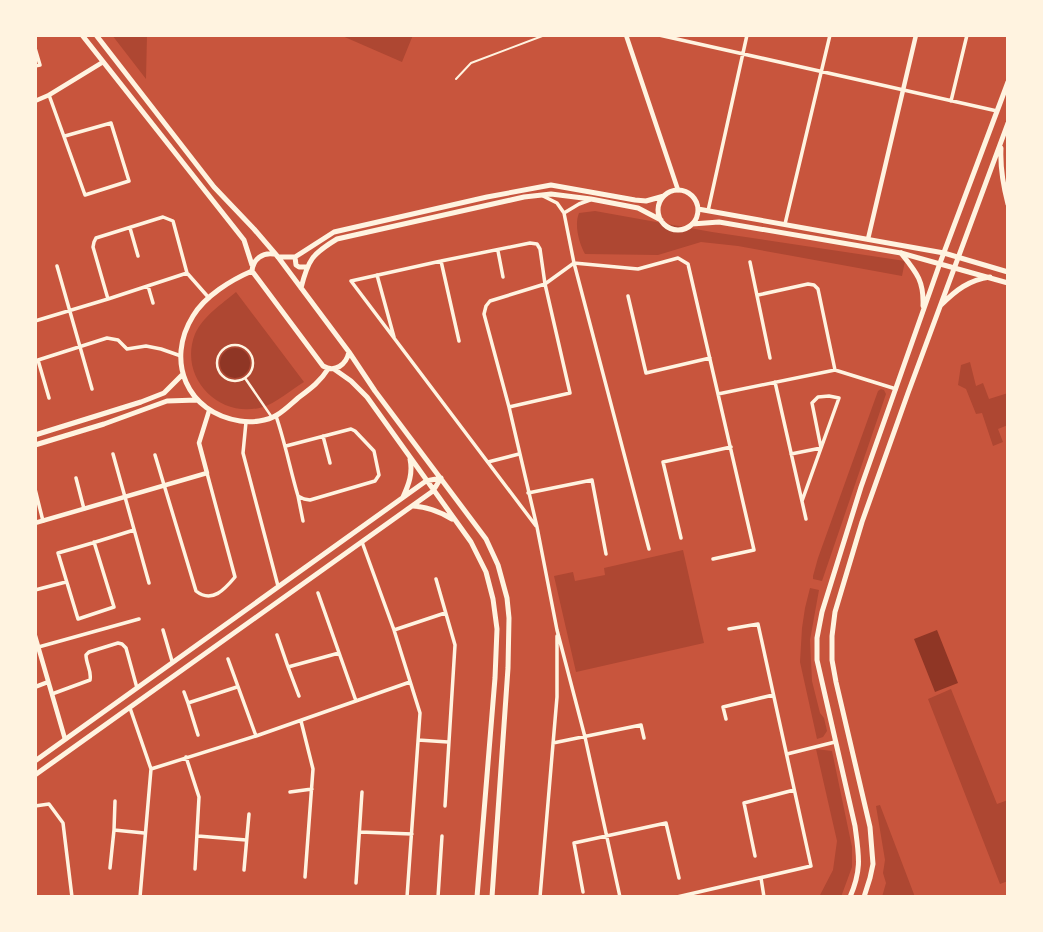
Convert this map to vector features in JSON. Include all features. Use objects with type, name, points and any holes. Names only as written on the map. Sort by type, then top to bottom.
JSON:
[{"type":"main road","points":[[82,35],[244,240],[252,268],[323,366],[351,381],[367,397],[471,542],[486,572],[497,629],[477,897]]},
{"type":"main road","points":[[96,35],[214,187],[254,229],[301,288],[485,539],[498,565],[508,598],[508,668],[492,897]]},
{"type":"main road","points":[[850,897],[860,865],[859,854],[817,660],[817,638],[822,612],[861,487],[940,263],[1008,82]]},
{"type":"main road","points":[[864,897],[873,864],[870,827],[832,660],[835,612],[862,522],[1008,124]]},
{"type":"main road","points":[[1002,140],[1000,162],[1008,204]]},
{"type":"main road","points":[[301,288],[310,259],[337,239],[538,194],[638,208],[676,230],[685,229],[692,224],[698,209],[696,201],[685,191],[678,190],[646,201],[551,185],[334,232],[295,257],[264,254],[252,268],[209,298],[193,314],[185,333],[181,356],[182,375],[197,400],[209,411],[246,422],[264,420],[274,416],[321,380],[331,369],[344,363],[349,352]]},
{"type":"main road","points":[[661,220],[658,209],[664,196]]},
{"type":"main road","points":[[698,209],[944,253],[1008,272]]},
{"type":"main road","points":[[692,224],[719,222],[901,253],[1008,283]]},
{"type":"main road","points":[[901,253],[921,282],[923,315]]},
{"type":"main road","points":[[295,257],[296,265],[307,267]]},
{"type":"main road","points":[[939,307],[961,287],[990,277]]},
{"type":"main road","points":[[35,435],[153,398],[164,393],[182,375]]},
{"type":"main road","points":[[35,445],[167,401],[197,400]]},
{"type":"main road","points":[[403,498],[412,472],[408,453]]},
{"type":"main road","points":[[35,761],[426,481],[441,478]]},
{"type":"main road","points":[[35,775],[413,506],[433,491],[441,478]]},
{"type":"main road","points":[[861,487],[873,491]]},
{"type":"main road","points":[[413,506],[427,507],[456,521]]},
{"type":"street","points":[[626,35],[678,190]]},
{"type":"street","points":[[659,35],[997,111]]},
{"type":"street","points":[[708,211],[747,35]]},
{"type":"street","points":[[785,225],[830,35]]},
{"type":"street","points":[[868,240],[916,35]]},
{"type":"street","points":[[951,101],[967,35]]},
{"type":"street","points":[[35,48],[40,65],[35,66]]},
{"type":"street","points":[[35,101],[103,62]]},
{"type":"street","points":[[49,95],[85,195],[129,181],[111,123],[65,136]]},
{"type":"street","points":[[538,194],[557,203],[565,213],[574,263],[649,549]]},
{"type":"street","points":[[565,213],[591,200]]},
{"type":"street","points":[[108,299],[93,247],[96,238],[163,217],[173,221],[187,273],[209,298]]},
{"type":"street","points":[[130,228],[138,256]]},
{"type":"street","points":[[509,407],[570,393],[537,244],[530,243],[351,281],[537,527]]},
{"type":"street","points":[[498,251],[503,277]]},
{"type":"street","points":[[620,897],[585,737],[557,630],[537,527],[484,314],[490,301],[545,284],[574,263],[638,269],[678,258],[688,264],[754,550],[713,559]]},
{"type":"street","points":[[442,261],[459,341]]},
{"type":"street","points":[[750,262],[770,358]]},
{"type":"street","points":[[57,266],[92,389]]},
{"type":"street","points":[[35,321],[71,312],[187,273]]},
{"type":"street","points":[[377,275],[394,340]]},
{"type":"street","points":[[758,295],[814,285],[818,289],[835,370]]},
{"type":"street","points":[[148,286],[153,303]]},
{"type":"street","points":[[628,296],[646,373],[710,359]]},
{"type":"street","points":[[49,398],[36,360],[107,338],[118,340],[127,349],[146,346],[181,356]]},
{"type":"street","points":[[239,345],[249,352],[253,366],[245,378],[232,380],[220,372],[218,359],[226,348],[239,345]]},
{"type":"street","points":[[719,394],[835,370],[896,388]]},
{"type":"street","points":[[245,378],[274,416],[286,446],[303,520]]},
{"type":"street","points":[[775,382],[806,519]]},
{"type":"street","points":[[802,501],[839,398],[818,397],[812,403],[821,448]]},
{"type":"street","points":[[155,455],[197,591],[202,596],[211,597],[221,592],[235,577],[199,443],[209,411]]},
{"type":"street","points":[[246,422],[243,453],[278,586]]},
{"type":"street","points":[[286,446],[348,429],[355,431],[373,451],[379,475],[375,481],[310,500],[298,496]]},
{"type":"street","points":[[323,436],[330,463]]},
{"type":"street","points":[[681,538],[663,462],[731,447]]},
{"type":"street","points":[[791,454],[821,448]]},
{"type":"street","points":[[113,454],[149,583]]},
{"type":"street","points":[[488,462],[519,454]]},
{"type":"street","points":[[35,523],[207,473]]},
{"type":"street","points":[[76,478],[84,509]]},
{"type":"street","points":[[528,493],[592,480],[606,554]]},
{"type":"street","points":[[35,489],[43,521]]},
{"type":"street","points":[[94,542],[114,607],[78,619],[58,554],[94,542],[134,530]]},
{"type":"street","points":[[362,542],[420,713],[407,897]]},
{"type":"street","points":[[436,579],[455,645],[445,806]]},
{"type":"street","points":[[35,590],[66,582]]},
{"type":"street","points":[[318,593],[356,701]]},
{"type":"street","points":[[394,630],[446,613]]},
{"type":"street","points":[[37,648],[139,619]]},
{"type":"street","points":[[677,897],[811,866],[758,624],[729,629]]},
{"type":"street","points":[[163,630],[173,663]]},
{"type":"street","points":[[540,897],[557,697],[557,630]]},
{"type":"street","points":[[277,635],[299,696]]},
{"type":"street","points":[[35,636],[65,739]]},
{"type":"street","points":[[52,694],[90,680],[86,655],[118,643],[125,648],[137,688]]},
{"type":"street","points":[[288,667],[339,653]]},
{"type":"street","points":[[228,659],[256,736]]},
{"type":"street","points":[[35,687],[48,682]]},
{"type":"street","points":[[151,769],[256,736],[410,682]]},
{"type":"street","points":[[188,703],[237,687]]},
{"type":"street","points":[[184,692],[198,735]]},
{"type":"street","points":[[726,719],[723,707],[773,695]]},
{"type":"street","points":[[130,708],[151,769],[140,897]]},
{"type":"street","points":[[301,720],[313,769],[305,877]]},
{"type":"street","points":[[553,743],[641,725],[644,738]]},
{"type":"street","points":[[418,740],[448,742]]},
{"type":"street","points":[[787,754],[835,743]]},
{"type":"street","points":[[186,757],[199,797],[195,869]]},
{"type":"street","points":[[290,792],[312,789]]},
{"type":"street","points":[[755,856],[744,803],[794,790]]},
{"type":"street","points":[[356,883],[362,792]]},
{"type":"street","points":[[110,868],[115,801]]},
{"type":"street","points":[[35,807],[49,804],[63,823],[72,897]]},
{"type":"street","points":[[244,870],[249,814]]},
{"type":"street","points":[[583,892],[574,843],[666,822],[679,878]]},
{"type":"street","points":[[114,830],[144,833]]},
{"type":"street","points":[[360,832],[412,834]]},
{"type":"street","points":[[198,836],[246,840]]},
{"type":"street","points":[[438,897],[442,836]]},
{"type":"street","points":[[761,878],[764,897]]},
{"type":"lane","points":[[456,79],[471,63],[545,35]]},
{"type":"shaded area","points":[[112,35],[147,35],[146,79]]},
{"type":"shaded area","points":[[340,35],[413,35],[402,62]]},
{"type":"shaded area","points":[[595,211],[712,232],[905,261],[902,276],[738,246],[701,242],[658,255],[585,254],[578,234],[579,213]]},
{"type":"shaded area","points":[[236,292],[304,382],[263,407],[231,407],[218,401],[197,379],[192,365],[191,350],[198,328]]},
{"type":"shaded area","points":[[235,348],[245,353],[250,363],[245,373],[235,378],[225,373],[220,363],[225,353]]},
{"type":"shaded area","points":[[970,362],[976,386],[983,383],[989,399],[1008,393],[1008,425],[998,429],[1003,442],[993,446],[982,413],[976,414],[966,389],[958,385],[961,365]]},
{"type":"shaded area","points":[[881,389],[886,394],[822,581],[813,579],[818,558],[878,391]]},
{"type":"shaded area","points":[[683,550],[704,643],[576,672],[554,576],[573,572],[575,581],[605,575],[604,568]]},
{"type":"shaded area","points":[[810,588],[819,590],[810,640],[812,681],[827,731],[823,737],[817,739],[800,662],[802,628]]},
{"type":"shaded area","points":[[937,630],[958,683],[935,692],[914,639]]},
{"type":"shaded area","points":[[951,689],[997,804],[1008,800],[1008,881],[1000,884],[928,699]]},
{"type":"shaded area","points":[[816,749],[832,751],[852,847],[852,867],[841,897],[819,897],[833,870],[837,841]]},
{"type":"shaded area","points":[[880,805],[915,897],[882,897],[886,883],[876,806]]}]
